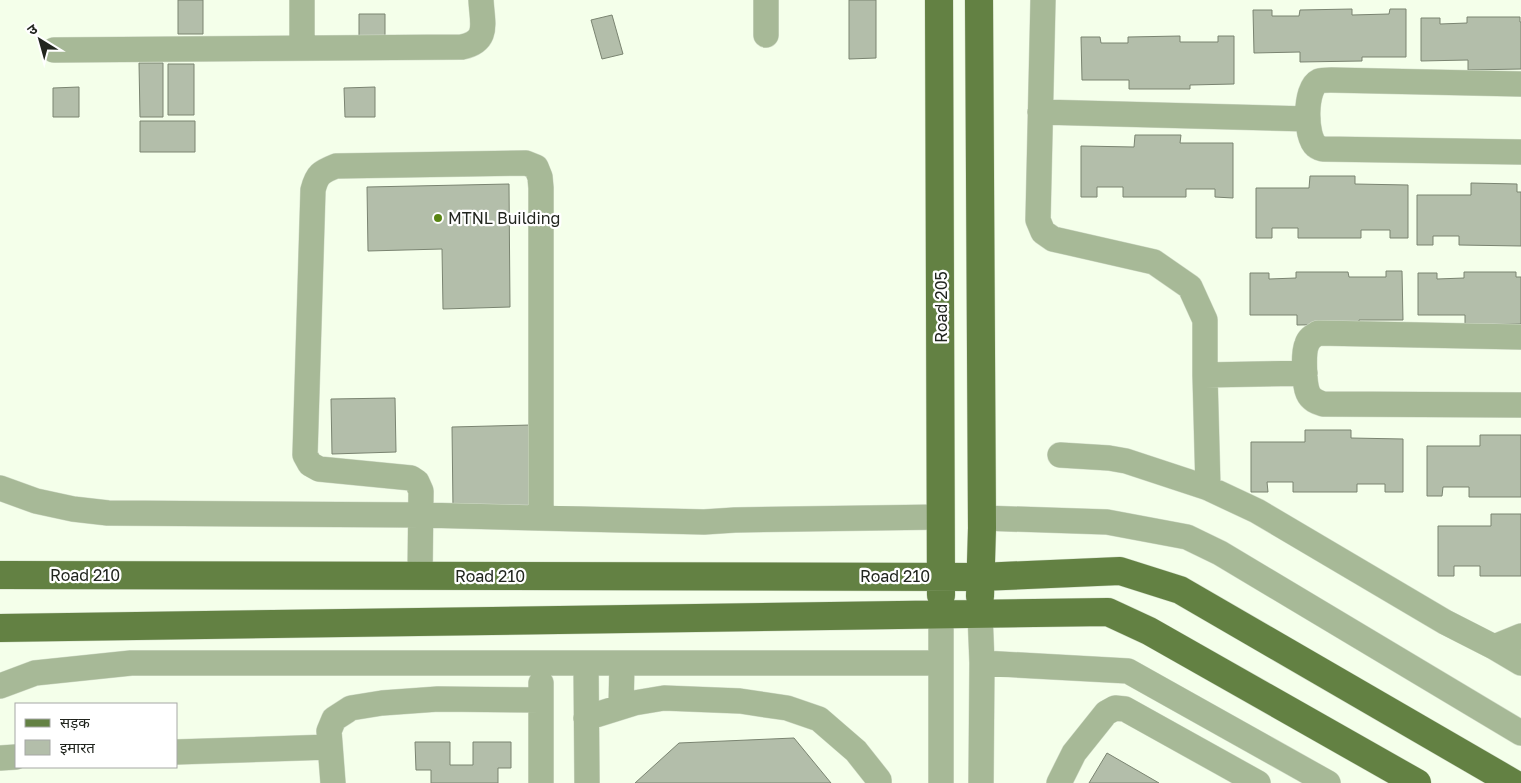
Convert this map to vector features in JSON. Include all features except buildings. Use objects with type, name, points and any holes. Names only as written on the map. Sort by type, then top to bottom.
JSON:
[{"type":"main road","name":"Road 205","points":[[940,0],[941,614]]},
{"type":"main road","points":[[979,0],[982,518],[980,613]]},
{"type":"main road","name":"Road 210","points":[[2,575],[980,577],[1120,572],[1180,590],[1513,783]]},
{"type":"main road","points":[[4,629],[1108,612],[1149,631],[1418,783]]},
{"type":"street","points":[[302,0],[302,48]]},
{"type":"street","points":[[54,50],[462,47],[477,42],[481,36],[481,0]]},
{"type":"street","points":[[766,0],[766,35]]},
{"type":"street","points":[[1043,0],[1038,220],[1044,232],[1053,238],[1154,262],[1190,287],[1205,320],[1208,488]]},
{"type":"street","points":[[1521,84],[1319,81],[1309,96],[1308,119],[1312,140],[1316,147],[1323,149],[1521,152]]},
{"type":"street","points":[[1040,112],[1308,119]]},
{"type":"street","points":[[420,576],[422,516],[421,491],[417,482],[411,478],[319,469],[310,464],[305,455],[313,190],[316,178],[323,171],[336,166],[526,163],[536,167],[540,177],[541,188],[541,518]]},
{"type":"street","points":[[1521,337],[1318,333],[1305,346],[1305,373],[1308,393],[1314,401],[1324,404],[1521,405]]},
{"type":"street","points":[[1205,375],[1305,373]]},
{"type":"street","points":[[1060,455],[1109,458],[1208,488],[1257,511],[1445,622],[1521,663]]},
{"type":"street","points":[[0,488],[36,501],[73,509],[108,512],[704,522],[942,517]]},
{"type":"street","points":[[982,518],[1107,522],[1187,536],[1237,563],[1521,733]]},
{"type":"street","points":[[980,613],[982,663],[981,783]]},
{"type":"street","points":[[941,614],[942,783]]},
{"type":"street","points":[[1494,647],[1521,636]]},
{"type":"street","points":[[0,686],[35,673],[131,663],[941,663]]},
{"type":"street","points":[[541,663],[541,783]]},
{"type":"street","points":[[586,663],[587,783]]},
{"type":"street","points":[[621,707],[622,663]]},
{"type":"street","points":[[982,663],[1128,671],[1328,783]]},
{"type":"street","points":[[586,718],[634,703],[664,698],[740,701],[787,708],[819,719],[856,752],[879,780],[879,783]]},
{"type":"street","points":[[332,783],[329,731],[334,719],[350,708],[382,703],[438,699],[541,700]]},
{"type":"street","points":[[1059,783],[1074,753],[1106,713],[1115,708],[1125,709],[1258,783]]},
{"type":"street","points":[[178,752],[330,747]]},
{"type":"street","points":[[0,758],[15,757]]},
{"type":"place","name":"MTNL Building","points":[[438,218]]}]
